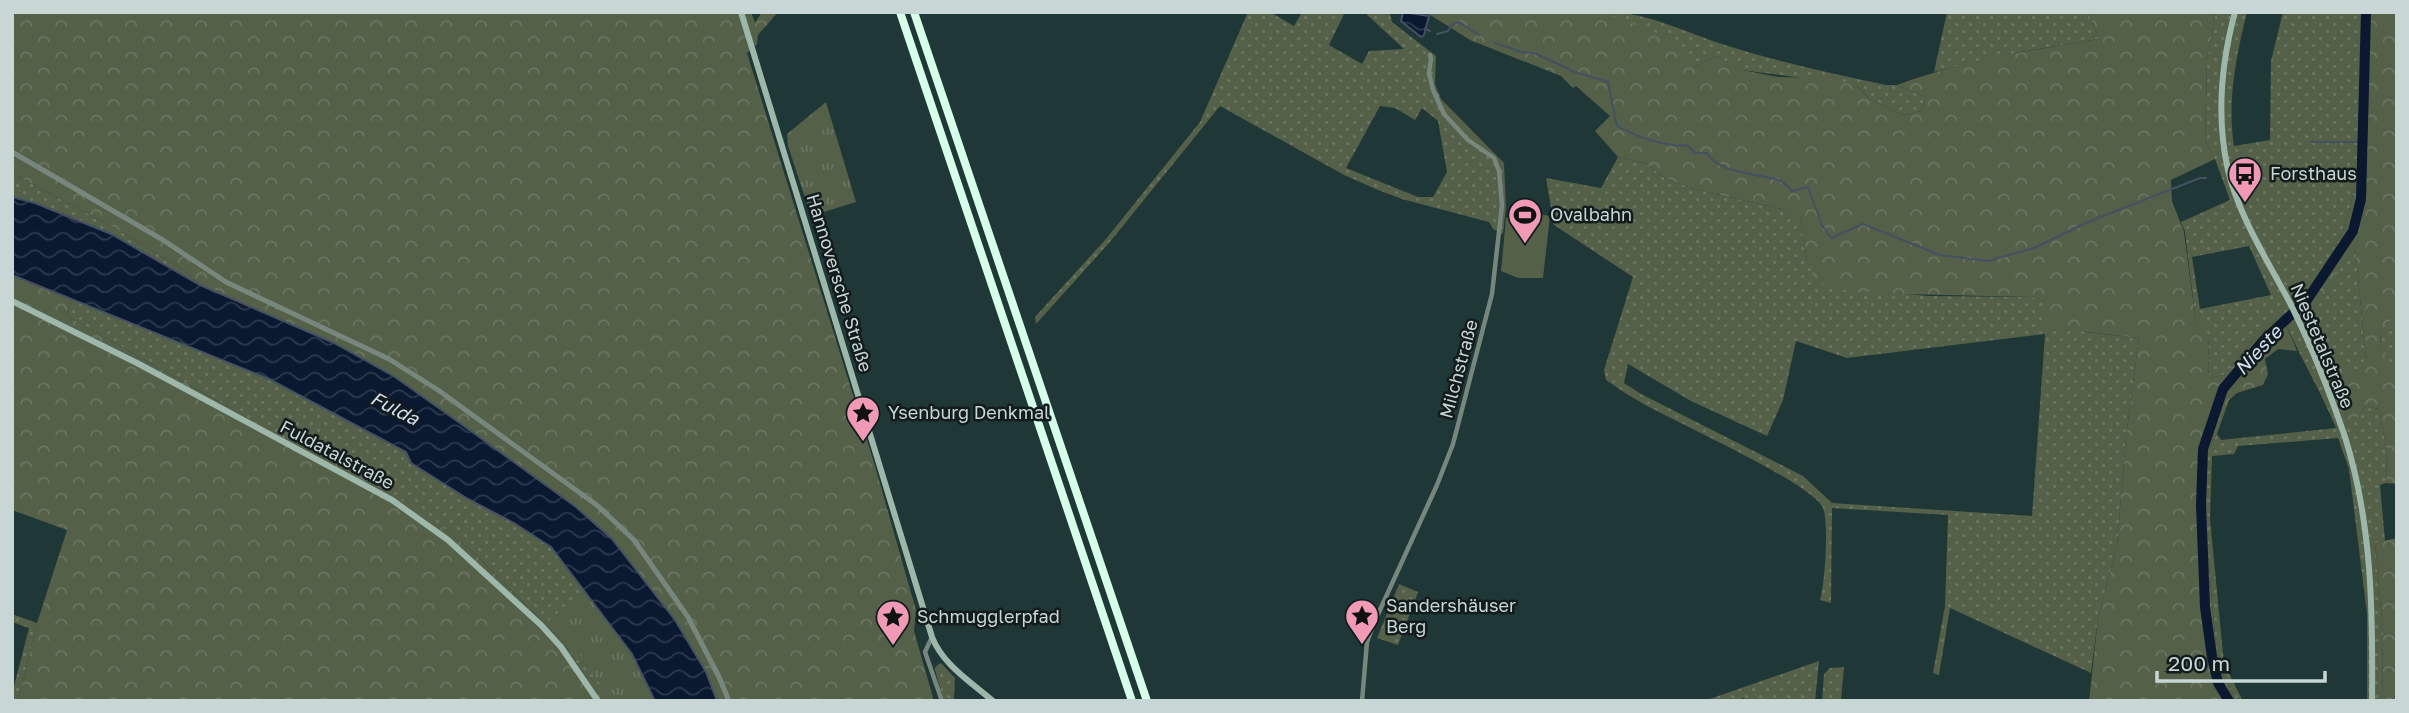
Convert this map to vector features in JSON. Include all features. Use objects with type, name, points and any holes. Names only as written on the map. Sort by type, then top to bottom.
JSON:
[{"type":"highway","points":[[900,12],[1132,701]]},
{"type":"highway","points":[[914,12],[1147,701]]},
{"type":"main road","name":"Hannoversche Straße","points":[[741,12],[932,637],[949,664],[993,701]]},
{"type":"main road","name":"Niestetalstraße","points":[[2235,12],[2221,80],[2222,136],[2228,171],[2244,214],[2297,318],[2327,389],[2353,466],[2367,549],[2371,594],[2372,701]]},
{"type":"main road","name":"Fuldatalstraße","points":[[12,301],[137,363],[393,500],[448,540],[541,625],[561,647],[598,701]]},
{"type":"street","name":"Milchstraße","points":[[1362,701],[1367,642],[1453,444],[1487,316],[1502,205],[1499,170],[1494,158],[1468,140],[1444,114],[1433,90],[1429,73],[1430,55]]},
{"type":"street","points":[[12,152],[163,240],[226,282],[389,359],[438,390],[598,506],[634,540],[688,617],[729,701]]},
{"type":"street","points":[[932,637],[925,652],[942,701]]},
{"type":"green space","points":[[12,12],[751,12],[755,23],[762,12],[778,12],[758,35],[757,44],[747,53],[875,466],[916,610],[914,631],[934,701],[717,701],[706,672],[675,620],[612,539],[576,507],[375,365],[334,343],[200,285],[185,271],[120,231],[12,173]]},
{"type":"green space","points":[[1248,12],[1270,12],[1294,26],[1302,12],[1345,12],[1329,45],[1362,64],[1369,51],[1404,49],[1364,12],[1386,12],[1390,14],[1392,22],[1436,56],[1435,84],[1441,99],[1504,163],[1506,207],[1503,234],[1493,229],[1489,222],[1402,199],[1344,175],[1220,106],[1109,243],[1036,324],[1035,317],[1106,239],[1200,122]],"holes":[[[1380,106],[1395,108],[1415,120],[1422,108],[1438,121],[1447,172],[1433,197],[1418,197],[1346,168]]]},
{"type":"green space","points":[[1422,12],[1609,12],[1608,15],[1678,40],[1694,67],[1716,56],[1742,70],[1778,77],[1823,78],[1856,85],[1870,99],[1903,115],[1922,111],[1926,97],[1897,85],[1971,63],[2099,39],[2088,12],[2216,12],[2207,60],[2205,141],[2215,159],[2171,180],[2172,201],[2184,232],[2196,323],[2203,324],[2208,335],[2209,378],[2224,375],[2256,336],[2282,315],[2297,351],[2278,349],[2265,359],[2268,374],[2263,385],[2237,393],[2229,400],[2217,434],[2207,450],[2204,505],[2216,649],[2220,669],[2236,701],[2089,701],[2098,618],[2117,546],[2126,437],[2139,338],[2045,327],[2043,301],[2032,297],[1903,294],[1833,289],[1815,280],[1807,261],[1800,220],[1786,210],[1694,189],[1665,178],[1645,163],[1618,157],[1595,131],[1610,116],[1576,86],[1573,88],[1561,76],[1470,40]]},
{"type":"green space","points":[[1609,12],[1654,20],[1728,46],[1826,72],[1897,85],[1926,97],[1922,111],[1903,115],[1870,99],[1856,85],[1741,70],[1716,56],[1694,67],[1608,15]]},
{"type":"green space","points":[[1947,12],[2088,12],[2099,39],[2020,52],[1934,72]]},
{"type":"green space","points":[[2216,12],[2247,12],[2232,95],[2234,146],[2270,140],[2271,61],[2283,12],[2365,12],[2361,135],[2353,196],[2345,225],[2333,252],[2298,301],[2351,426],[2366,406],[2379,409],[2387,452],[2386,483],[2380,485],[2385,541],[2375,543],[2383,630],[2382,701],[2367,701],[2367,614],[2349,469],[2338,438],[2238,446],[2234,454],[2212,456],[2210,519],[2224,664],[2243,701],[2236,701],[2220,669],[2204,505],[2207,450],[2217,434],[2221,440],[2336,428],[2282,315],[2256,336],[2224,375],[2209,378],[2208,335],[2196,323],[2185,232],[2181,222],[2230,200],[2215,159],[2205,141],[2207,60]],"holes":[[[2249,246],[2271,295],[2200,309],[2192,257]]]},
{"type":"green space","points":[[2365,12],[2397,12],[2397,317],[2380,327],[2381,349],[2392,366],[2397,364],[2397,484],[2386,483],[2387,452],[2379,409],[2366,406],[2351,427],[2298,300],[2333,252],[2345,225],[2353,196],[2361,135]],"holes":[[[2355,247],[2366,358],[2354,372],[2329,352],[2311,314]]]},
{"type":"green space","points":[[826,102],[856,202],[811,216],[788,146],[787,134]]},
{"type":"green space","points":[[1618,157],[1645,163],[1665,178],[1694,189],[1786,210],[1800,219],[1807,261],[1865,290],[1928,296],[2032,297],[2043,300],[2085,332],[2139,338],[2126,437],[2117,546],[2098,618],[2091,673],[1950,608],[1939,675],[1933,673],[1945,606],[1948,515],[1832,508],[1831,603],[1820,600],[1825,568],[1826,526],[1823,508],[1813,497],[1769,469],[1642,403],[1606,380],[1604,370],[1633,277],[1554,225],[1546,178],[1601,188]],"holes":[[[2045,334],[2032,516],[1832,503],[1803,476],[1624,383],[1628,364],[1691,401],[1767,436],[1783,400],[1796,341],[1847,358]]]},
{"type":"green space","points":[[12,173],[120,231],[185,271],[200,285],[86,223],[12,197]]},
{"type":"green space","name":"Ovalbahn","points":[[1518,210],[1550,216],[1543,278],[1518,278],[1501,271],[1506,218]]},
{"type":"green space","points":[[2355,246],[2366,359],[2354,373],[2329,352],[2311,314]]},
{"type":"green space","points":[[12,275],[72,299],[67,316],[232,409],[269,433],[308,448],[358,474],[446,530],[475,554],[563,642],[601,701],[18,701],[37,623],[67,530],[12,510]]},
{"type":"green space","points":[[72,299],[269,379],[406,452],[412,463],[551,547],[632,654],[655,701],[601,701],[563,642],[475,554],[446,530],[269,433],[232,409],[67,316]]},
{"type":"green space","points":[[2395,317],[2397,364],[2392,367],[2381,349],[2380,327]]},
{"type":"green space","points":[[2397,538],[2397,701],[2382,701],[2383,630],[2375,543]]},
{"type":"green space","points":[[1399,584],[1418,592],[1398,645],[1377,638]]},
{"type":"green space","points":[[590,586],[623,640],[654,701],[612,701],[580,655],[549,620]]},
{"type":"green space","points":[[12,614],[37,623],[18,701],[12,701],[12,694],[29,628],[12,622]]},
{"type":"green space","points":[[1819,661],[1815,701],[1746,701],[1744,698],[1736,701],[1704,701]]},
{"type":"green space","points":[[941,663],[955,678],[954,701],[944,701],[935,670]]},
{"type":"green space","points":[[1844,667],[1841,701],[1822,701],[1824,674],[1830,668]]},
{"type":"water","points":[[1403,12],[1429,16],[1424,35],[1421,37],[1401,21]]},
{"type":"water","name":"Fulda","points":[[12,197],[35,203],[111,234],[200,285],[334,343],[395,377],[464,426],[576,507],[612,539],[675,620],[706,672],[717,701],[655,701],[632,654],[551,547],[411,463],[406,452],[269,379],[12,275]]},
{"type":"waterway","name":"Nieste","points":[[2229,701],[2218,683],[2205,607],[2201,505],[2203,449],[2223,389],[2263,341],[2307,300],[2353,231],[2361,199],[2366,12]]},
{"type":"waterway","points":[[1437,34],[1448,31],[1452,25],[1459,22],[1479,35]]},
{"type":"waterway","points":[[1425,29],[1430,31]]},
{"type":"waterway","points":[[1495,43],[1521,52],[1534,53],[1575,72],[1608,82],[1617,126],[1624,130],[1661,143],[1687,145],[1695,153],[1707,153],[1712,160],[1729,169],[1779,180],[1792,191],[1808,187],[1822,225],[1831,238],[1863,224],[1940,255],[1988,261],[2034,248],[2088,222],[2206,178]]},
{"type":"waterway","points":[[2311,142],[2363,142]]},
{"type":"place","name":"Forsthaus","points":[[2245,204]]},
{"type":"place","name":"Ovalbahn","points":[[1525,245]]},
{"type":"place","name":"Ysenburg Denkmal","points":[[863,443]]},
{"type":"place","name":"Sandershäuser Berg","points":[[1362,646]]},
{"type":"place","name":"Schmugglerpfad","points":[[893,647]]}]
